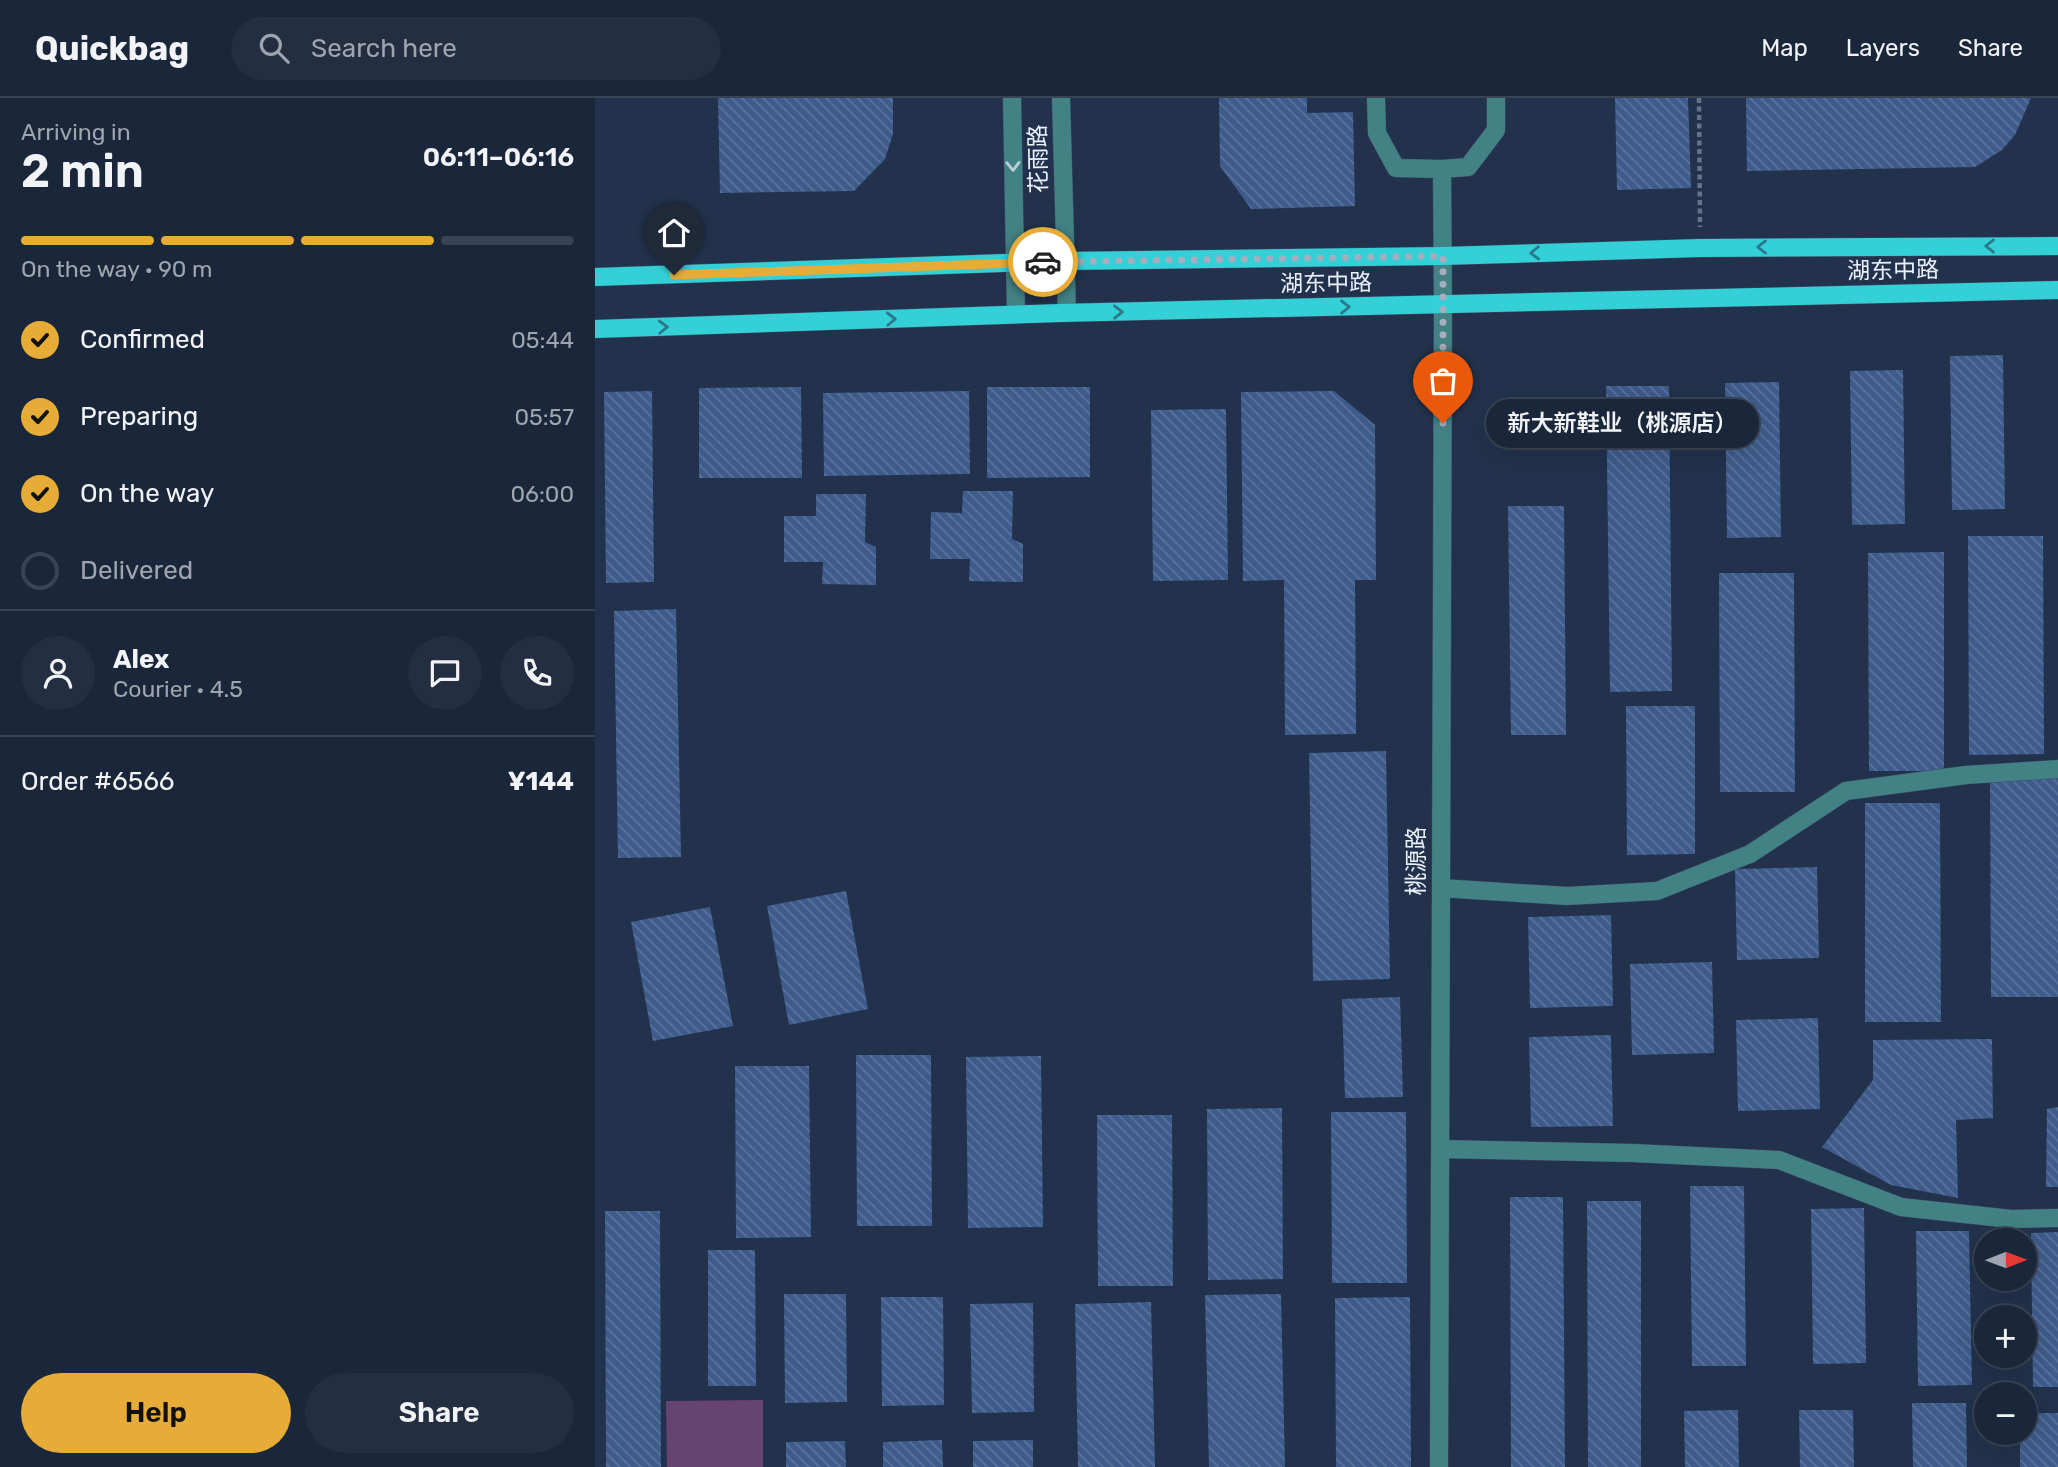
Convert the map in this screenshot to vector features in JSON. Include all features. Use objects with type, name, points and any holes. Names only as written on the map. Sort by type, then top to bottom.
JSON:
[{"type":"main road","name":"湖东中路","points":[[595,277],[1065,261],[1443,256],[1700,248],[2058,246]]},
{"type":"main road","name":"湖东中路","points":[[595,329],[1016,314],[2058,290]]},
{"type":"street","points":[[1012,98],[1016,314]]},
{"type":"street","name":"花雨路","points":[[1061,98],[1067,313]]},
{"type":"street","points":[[1376,98],[1377,133],[1396,168],[1442,169],[1468,167],[1496,130],[1496,98]]},
{"type":"street","name":"桃源路","points":[[1439,1467],[1442,169]]},
{"type":"street","points":[[1441,888],[1567,896],[1657,891],[1750,854],[1846,791],[1966,775],[2058,769]]},
{"type":"street","points":[[1440,1149],[1633,1153],[1779,1160],[1901,1207],[2011,1219],[2058,1218]]},
{"type":"path","points":[[1699,98],[1700,248]]},
{"type":"shaded area","points":[[763,1400],[763,1467],[667,1467],[666,1401]]},
{"type":"building","points":[[718,98],[893,98],[893,134],[885,159],[854,191],[720,193]]},
{"type":"building","points":[[1219,98],[1307,98],[1307,113],[1353,112],[1355,206],[1251,209],[1220,166]]},
{"type":"building","points":[[1615,98],[1688,98],[1691,188],[1617,190]]},
{"type":"building","points":[[1746,98],[2031,98],[2015,135],[2002,150],[1975,167],[1747,171]]},
{"type":"building","points":[[2003,355],[2005,509],[1952,510],[1950,356]]},
{"type":"building","points":[[1903,370],[1905,524],[1852,525],[1850,371]]},
{"type":"building","points":[[1779,382],[1781,537],[1727,538],[1725,383]]},
{"type":"building","points":[[1606,386],[1669,386],[1672,691],[1610,692]]},
{"type":"building","points":[[801,387],[802,478],[699,478],[699,388]]},
{"type":"building","points":[[987,387],[1090,387],[1090,477],[987,478]]},
{"type":"building","points":[[652,391],[654,582],[606,583],[604,392]]},
{"type":"building","points":[[969,391],[970,474],[824,476],[823,393]]},
{"type":"building","points":[[1334,391],[1375,425],[1376,580],[1355,580],[1356,734],[1285,735],[1284,580],[1243,581],[1241,392]]},
{"type":"building","points":[[1226,409],[1228,580],[1153,581],[1151,410]]},
{"type":"building","points":[[963,491],[1013,491],[1012,539],[1023,544],[1023,582],[969,581],[970,559],[930,559],[931,512],[962,513]]},
{"type":"building","points":[[816,494],[866,494],[865,542],[876,547],[876,585],[822,584],[823,562],[784,562],[784,516],[816,516]]},
{"type":"building","points":[[1508,506],[1564,506],[1566,735],[1511,735]]},
{"type":"building","points":[[1968,536],[2043,536],[2044,754],[1969,755]]},
{"type":"building","points":[[1944,552],[1944,771],[1869,771],[1868,553]]},
{"type":"building","points":[[1719,573],[1794,573],[1795,792],[1720,792]]},
{"type":"building","points":[[676,609],[681,857],[618,858],[614,611]]},
{"type":"building","points":[[1626,706],[1695,706],[1695,854],[1627,855]]},
{"type":"building","points":[[1386,751],[1390,979],[1313,981],[1309,753]]},
{"type":"building","points":[[1990,778],[2058,778],[2058,997],[1991,997]]},
{"type":"building","points":[[1865,803],[1940,803],[1941,1022],[1865,1022]]},
{"type":"building","points":[[1817,867],[1819,958],[1737,960],[1735,869]]},
{"type":"building","points":[[846,891],[868,1009],[789,1025],[767,906]]},
{"type":"building","points":[[710,907],[733,1026],[653,1041],[631,922]]},
{"type":"building","points":[[1611,915],[1613,1006],[1530,1008],[1528,917]]},
{"type":"building","points":[[1712,962],[1714,1053],[1632,1055],[1630,964]]},
{"type":"building","points":[[1400,997],[1403,1097],[1345,1098],[1342,999]]},
{"type":"building","points":[[1818,1018],[1820,1109],[1738,1111],[1736,1020]]},
{"type":"building","points":[[1611,1035],[1613,1126],[1531,1127],[1529,1037]]},
{"type":"building","points":[[1992,1039],[1993,1118],[1956,1120],[1958,1198],[1891,1185],[1822,1147],[1873,1080],[1873,1040]]},
{"type":"building","points":[[856,1055],[931,1055],[932,1226],[857,1226]]},
{"type":"building","points":[[1041,1056],[1043,1227],[968,1228],[966,1057]]},
{"type":"building","points":[[735,1066],[809,1066],[811,1237],[736,1238]]},
{"type":"building","points":[[2058,1107],[2058,1187],[2046,1187],[2047,1109]]},
{"type":"building","points":[[1282,1108],[1283,1279],[1208,1280],[1207,1109]]},
{"type":"building","points":[[1331,1112],[1406,1112],[1407,1283],[1332,1283]]},
{"type":"building","points":[[1097,1115],[1172,1115],[1173,1286],[1098,1286]]},
{"type":"building","points":[[1690,1186],[1744,1186],[1746,1366],[1692,1366]]},
{"type":"building","points":[[1510,1197],[1563,1197],[1565,1467],[1511,1467]]},
{"type":"building","points":[[1587,1201],[1641,1201],[1641,1467],[1588,1467]]},
{"type":"building","points":[[1864,1208],[1866,1363],[1813,1364],[1811,1209]]},
{"type":"building","points":[[605,1211],[660,1211],[661,1467],[606,1467]]},
{"type":"building","points":[[1916,1231],[1969,1231],[1972,1385],[1918,1386]]},
{"type":"building","points":[[2058,1232],[2058,1387],[2037,1387],[2037,1382],[2033,1382],[2033,1368],[2037,1368],[2037,1305],[2032,1305],[2032,1292],[2037,1292],[2037,1233]]},
{"type":"building","points":[[708,1250],[755,1250],[756,1386],[708,1386]]},
{"type":"building","points":[[784,1294],[846,1294],[847,1402],[785,1403]]},
{"type":"building","points":[[1281,1294],[1285,1467],[1209,1467],[1205,1295]]},
{"type":"building","points":[[881,1297],[943,1297],[944,1405],[882,1406]]},
{"type":"building","points":[[1410,1297],[1411,1467],[1336,1467],[1335,1298]]},
{"type":"building","points":[[1151,1302],[1155,1467],[1078,1467],[1075,1304]]},
{"type":"building","points":[[1033,1303],[1034,1412],[972,1413],[970,1304]]},
{"type":"building","points":[[1912,1403],[1966,1403],[1967,1467],[1913,1467]]},
{"type":"building","points":[[1738,1410],[1739,1467],[1685,1467],[1684,1411]]},
{"type":"building","points":[[1799,1410],[1853,1410],[1854,1467],[1800,1467]]},
{"type":"building","points":[[2037,1413],[2058,1413],[2058,1467],[2020,1467],[2020,1445],[2037,1445]]},
{"type":"building","points":[[942,1440],[943,1467],[883,1467],[883,1442]]},
{"type":"building","points":[[1033,1440],[1033,1467],[973,1467],[973,1441]]},
{"type":"building","points":[[845,1441],[846,1467],[786,1467],[786,1442]]},
{"type":"way so far","points":[[1043,262],[1443,256],[1443,423]]},
{"type":"place","name":"新大新鞋业（桃源店）","points":[[1443,423]]},
{"type":"route","points":[[674,275],[1043,262]]}]
